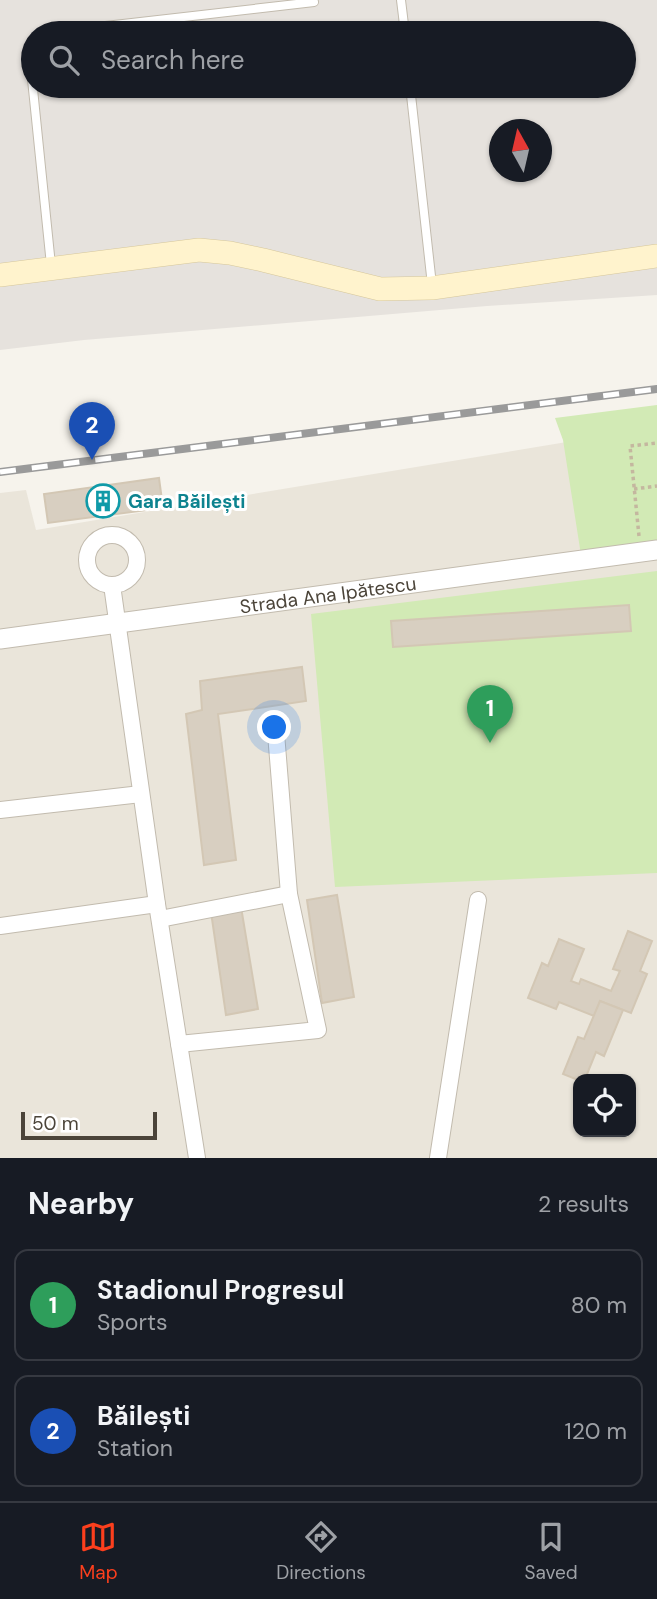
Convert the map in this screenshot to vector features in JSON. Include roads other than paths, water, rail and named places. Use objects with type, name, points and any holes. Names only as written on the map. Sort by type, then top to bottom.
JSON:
[{"type":"main road","points":[[0,275],[199,250],[263,260],[380,289],[432,288],[657,256]]},
{"type":"street","name":"Strada Ana Ipătescu","points":[[0,639],[649,551]]},
{"type":"street","points":[[112,585],[196,1158]]},
{"type":"street","points":[[179,1045],[318,1030],[289,894],[275,721]]},
{"type":"street","points":[[0,810],[141,794]]},
{"type":"street","points":[[0,926],[158,912],[289,894]]},
{"type":"street","points":[[438,1158],[478,900]]},
{"type":"lane","points":[[401,0],[404,21]]},
{"type":"lane","points":[[149,21],[314,2]]},
{"type":"lane","points":[[34,98],[51,268]]},
{"type":"lane","points":[[411,98],[432,288]]},
{"type":"railway","points":[[0,472],[657,389]]},
{"type":"place","name":"Băilești","points":[[92,460]]},
{"type":"place","name":"Gara Băilești","points":[[103,501]]},
{"type":"place","name":"Stadionul Progresul","points":[[490,743]]}]
